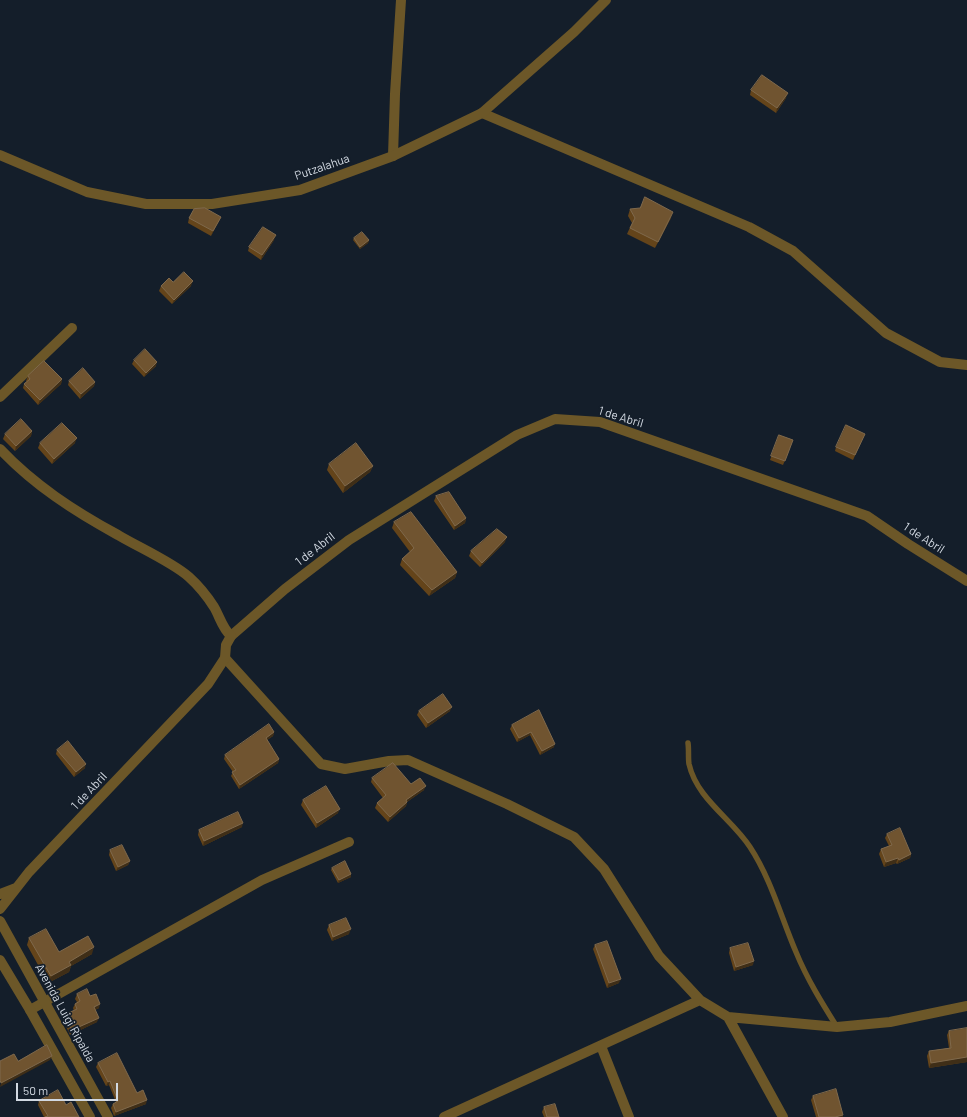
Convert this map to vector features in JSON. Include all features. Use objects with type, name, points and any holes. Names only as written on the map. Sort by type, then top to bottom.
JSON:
[{"type":"street","points":[[393,156],[401,0]]},
{"type":"street","name":"Putzalahua","points":[[0,155],[87,192],[146,204],[212,204],[300,190],[393,156],[482,113],[574,32],[606,0]]},
{"type":"street","points":[[482,113],[749,227],[793,251],[886,332],[940,362],[967,366]]},
{"type":"street","points":[[0,397],[72,328]]},
{"type":"street","name":"1 de Abril","points":[[231,636],[285,589],[349,540],[517,435],[555,419],[600,422],[867,516],[967,581]]},
{"type":"street","points":[[0,449],[17,467],[86,518],[188,576],[204,592],[215,608],[225,630],[231,636],[226,645],[225,658],[321,764],[345,769],[389,761],[408,760],[507,804],[574,837],[604,869],[659,956],[700,1000],[728,1017],[836,1027],[890,1022],[967,1006]]},
{"type":"street","name":"1 de Abril","points":[[0,909],[29,872],[208,684],[225,658]]},
{"type":"street","points":[[30,1010],[262,880],[349,842]]},
{"type":"street","points":[[0,894],[18,887]]},
{"type":"street","name":"Avenida Luigi Ripalda","points":[[0,921],[108,1117]]},
{"type":"street","points":[[0,960],[90,1117]]},
{"type":"street","points":[[444,1117],[700,1000]]},
{"type":"street","points":[[728,1017],[783,1117]]},
{"type":"street","points":[[601,1046],[629,1117]]},
{"type":"lane","points":[[688,743],[689,763],[695,782],[711,803],[733,826],[749,846],[764,872],[796,952],[816,993],[836,1027]]},
{"type":"building","points":[[762,75],[788,93],[777,108],[751,90]]},
{"type":"building","points":[[645,197],[673,212],[658,242],[630,228],[635,218],[630,209],[640,208]]},
{"type":"building","points":[[205,208],[221,217],[213,231],[189,218],[194,209]]},
{"type":"building","points":[[263,227],[276,235],[262,255],[249,247]]},
{"type":"building","points":[[362,232],[369,240],[360,247],[354,238]]},
{"type":"building","points":[[184,272],[193,281],[174,300],[161,286],[169,278],[173,282]]},
{"type":"building","points":[[145,349],[157,362],[146,373],[134,360]]},
{"type":"building","points":[[44,361],[62,379],[40,400],[24,384],[30,379],[28,376]]},
{"type":"building","points":[[83,368],[95,382],[81,394],[69,381]]},
{"type":"building","points":[[21,419],[32,431],[16,446],[5,434]]},
{"type":"building","points":[[62,423],[77,438],[54,459],[40,443]]},
{"type":"building","points":[[846,425],[865,434],[855,455],[836,447]]},
{"type":"building","points":[[779,435],[793,440],[785,461],[771,456]]},
{"type":"building","points":[[356,443],[373,466],[345,486],[329,464]]},
{"type":"building","points":[[449,492],[466,518],[455,526],[436,496]]},
{"type":"building","points":[[411,512],[457,572],[432,590],[402,559],[414,548],[394,522]]},
{"type":"building","points":[[497,529],[507,537],[482,563],[471,551]]},
{"type":"building","points":[[443,694],[452,707],[428,723],[419,711]]},
{"type":"building","points":[[539,710],[555,744],[542,751],[531,732],[519,738],[512,725]]},
{"type":"building","points":[[269,724],[274,732],[266,738],[279,759],[240,785],[232,772],[236,770],[225,755]]},
{"type":"building","points":[[68,741],[86,764],[76,772],[57,750]]},
{"type":"building","points":[[393,763],[411,784],[420,778],[426,786],[406,800],[407,802],[390,817],[377,803],[386,795],[372,778]]},
{"type":"building","points":[[326,786],[340,809],[317,823],[303,800]]},
{"type":"building","points":[[238,812],[243,823],[204,841],[199,830]]},
{"type":"building","points":[[900,828],[911,854],[899,860],[898,858],[886,862],[881,849],[892,845],[887,834]]},
{"type":"building","points":[[122,845],[130,861],[118,867],[110,850]]},
{"type":"building","points":[[345,861],[351,874],[339,880],[332,868]]},
{"type":"building","points":[[346,918],[351,929],[333,937],[329,925]]},
{"type":"building","points":[[46,929],[59,952],[88,936],[94,947],[69,962],[71,965],[51,976],[29,938]]},
{"type":"building","points":[[607,941],[621,979],[609,983],[595,945]]},
{"type":"building","points":[[748,943],[754,961],[736,967],[730,948]]},
{"type":"building","points":[[87,989],[90,996],[96,994],[100,1004],[94,1007],[99,1018],[72,1030],[64,1015],[77,1009],[75,1004],[80,1001],[77,994]]},
{"type":"building","points":[[967,1028],[967,1057],[931,1063],[929,1051],[951,1048],[949,1031]]},
{"type":"building","points":[[47,1045],[52,1056],[1,1083],[0,1061],[14,1054],[18,1061]]},
{"type":"building","points":[[117,1053],[137,1093],[143,1090],[147,1100],[116,1112],[113,1104],[118,1101],[110,1081],[108,1082],[98,1063]]},
{"type":"building","points":[[836,1089],[843,1115],[835,1117],[819,1117],[813,1096]]},
{"type":"building","points":[[58,1090],[66,1105],[71,1102],[79,1117],[45,1117],[48,1116],[39,1101]]},
{"type":"building","points":[[555,1104],[559,1117],[547,1117],[544,1107]]}]
